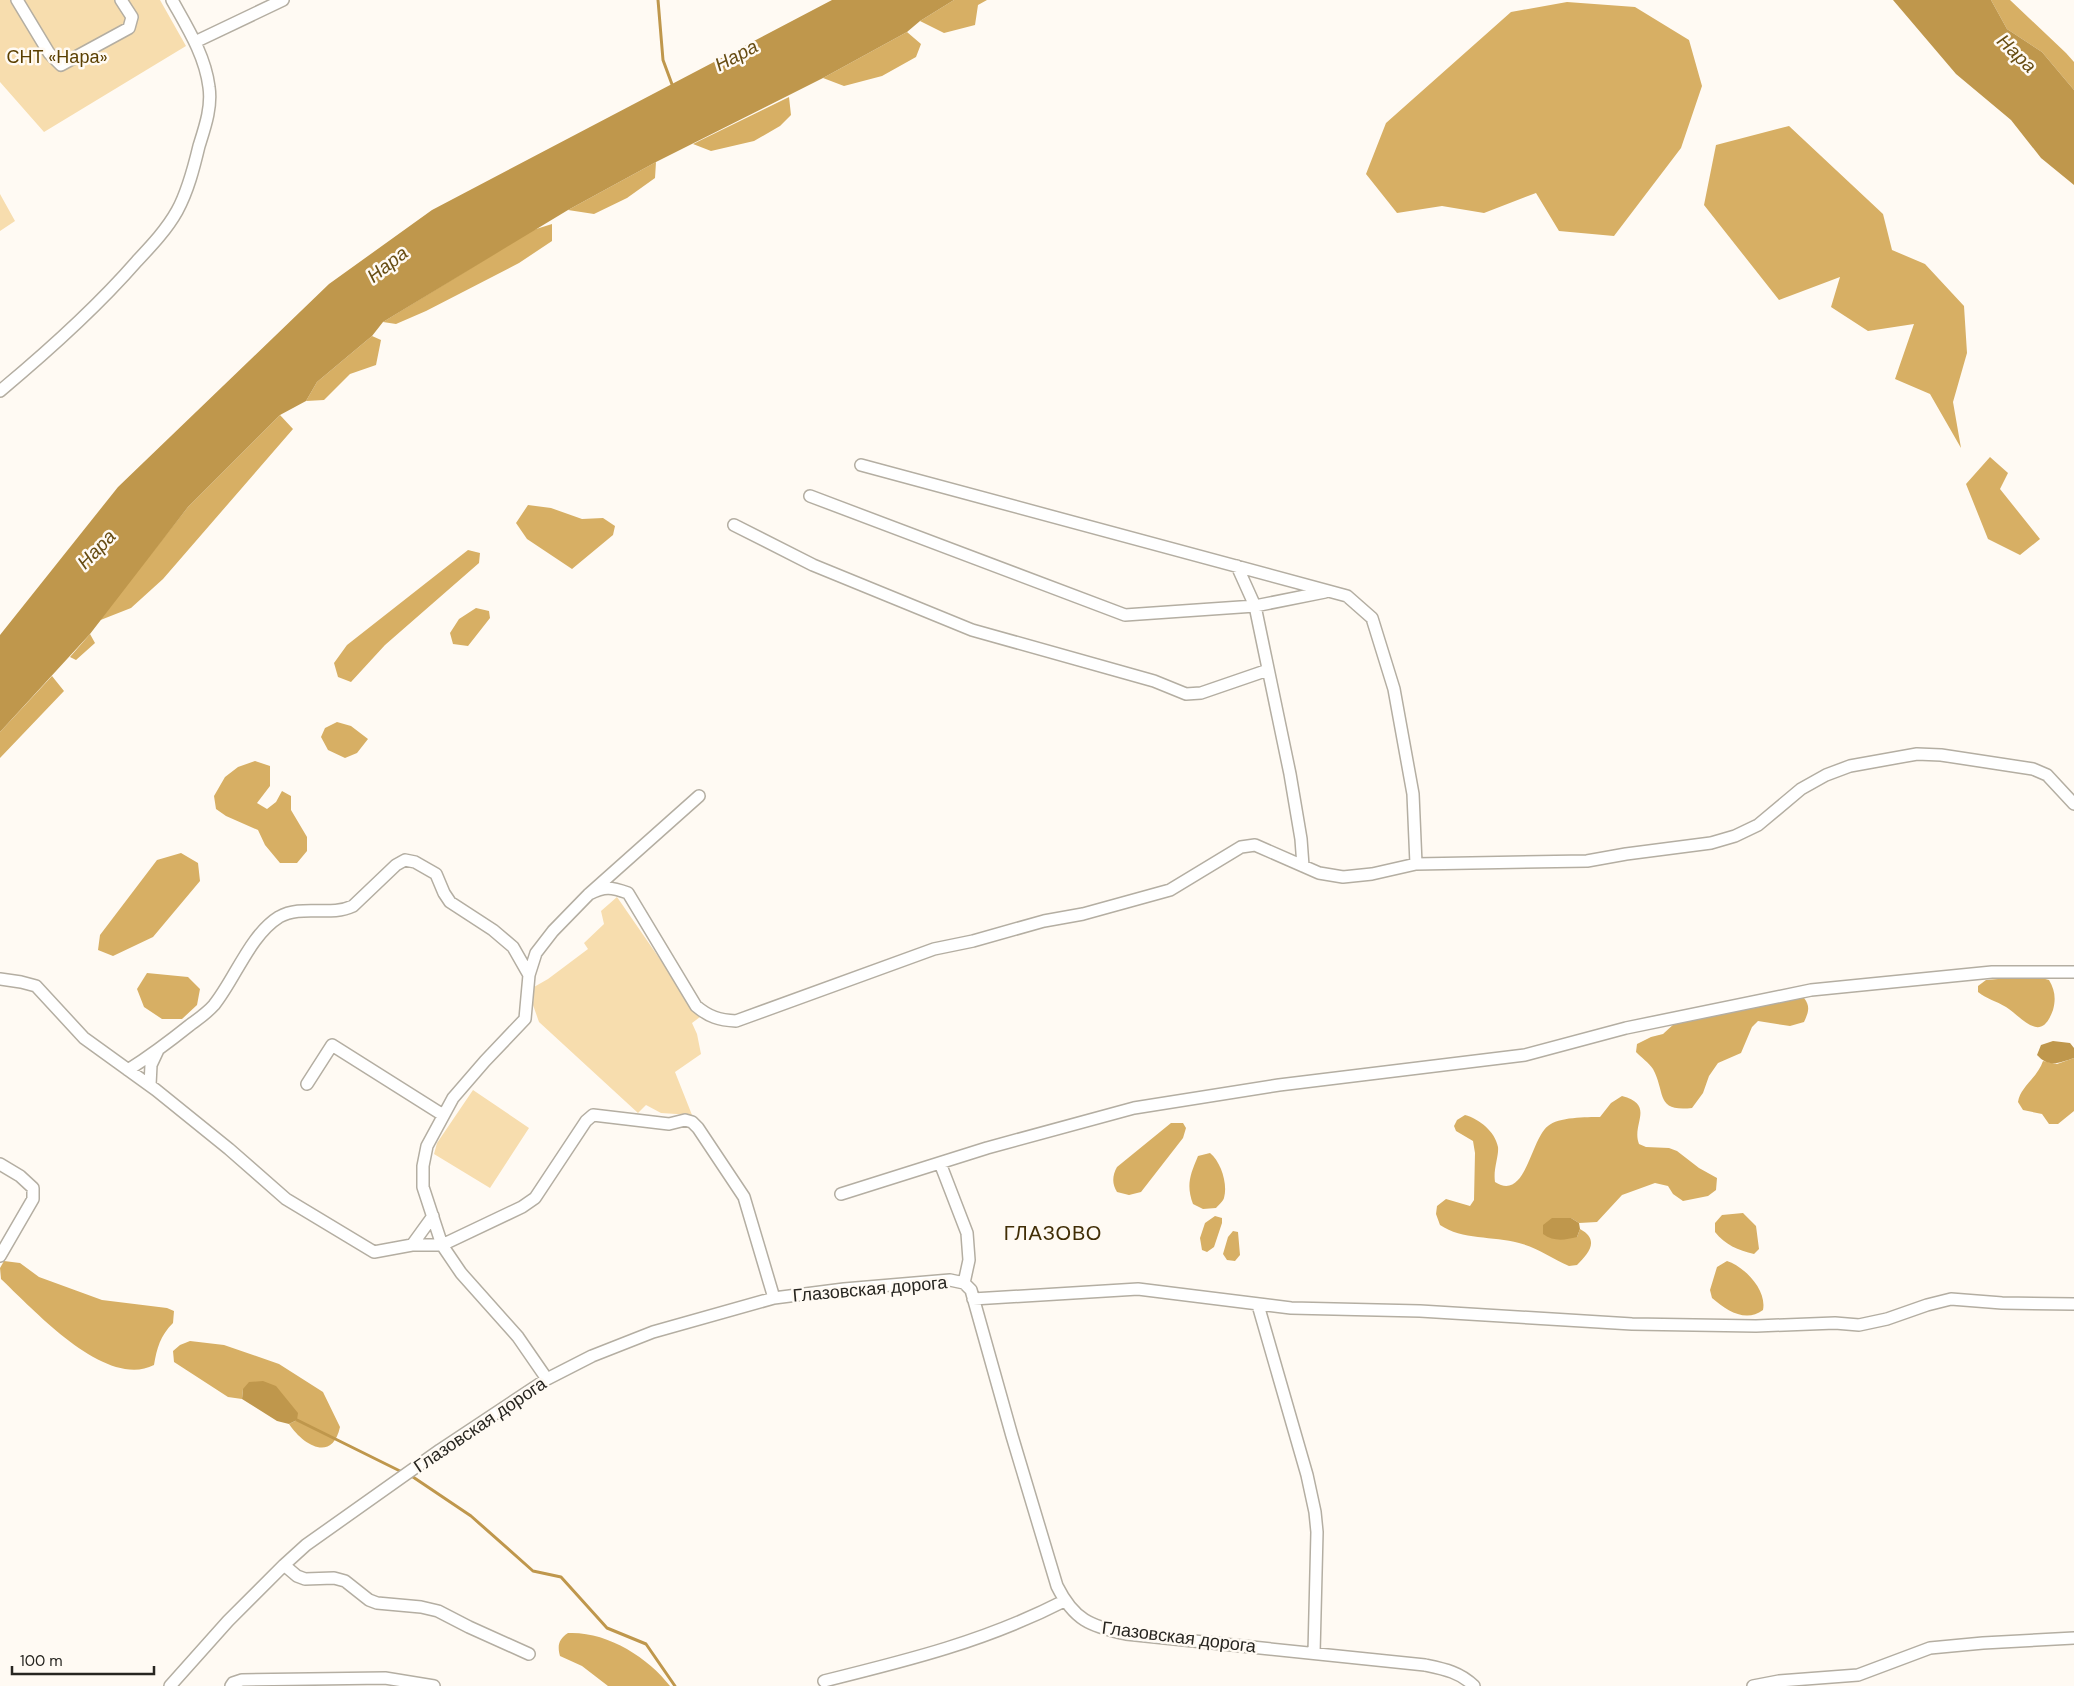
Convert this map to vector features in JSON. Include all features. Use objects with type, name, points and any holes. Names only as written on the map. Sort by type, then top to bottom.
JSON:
[{"type":"street","points":[[17,0],[49,53],[61,65],[129,28],[132,17],[121,0]]},
{"type":"street","points":[[0,391],[57,341],[122,278],[166,228],[178,210],[193,170],[210,100],[204,67],[195,42],[172,0]]},
{"type":"street","points":[[195,42],[283,0]]},
{"type":"street","points":[[861,465],[1347,596],[1372,618],[1392,680],[1413,794],[1416,864]]},
{"type":"street","points":[[810,496],[1125,615],[1255,606],[1329,591]]},
{"type":"street","points":[[734,526],[812,565],[972,630],[1154,681],[1186,694],[1201,693],[1268,670]]},
{"type":"street","points":[[1237,566],[1255,606],[1298,820],[1304,866]]},
{"type":"street","points":[[589,894],[602,888],[613,888],[628,893],[696,1006],[708,1016],[720,1020],[736,1021],[934,949],[973,942],[1044,921],[1083,914],[1170,890],[1241,847],[1255,845],[1319,873],[1343,877],[1372,874],[1416,864],[1587,862],[1626,854],[1711,843],[1735,836],[1758,825],[1801,789],[1826,775],[1850,766],[1917,754],[1941,755],[2033,769],[2047,775],[2074,804]]},
{"type":"street","points":[[547,1379],[518,1337],[461,1273],[442,1245],[423,1187],[423,1166],[427,1146],[454,1098],[481,1065],[525,1019],[528,975],[536,953],[553,931],[589,894],[699,796]]},
{"type":"street","points":[[128,1070],[158,1050],[211,1008],[226,991],[257,938],[277,918],[291,911],[345,910],[353,906],[396,865],[404,860],[415,862],[436,874],[450,902],[459,910],[482,922],[513,947],[528,975]]},
{"type":"street","points":[[841,1194],[987,1148],[1134,1108],[1279,1085],[1525,1055],[1626,1028],[1811,990],[1992,972],[2074,972]]},
{"type":"street","points":[[0,979],[36,986],[84,1038],[150,1085],[229,1148],[286,1199],[374,1252],[412,1245],[442,1245],[522,1207],[535,1198],[586,1121],[593,1115],[669,1124],[685,1120],[692,1122],[698,1128],[744,1197],[774,1298]]},
{"type":"street","points":[[307,1084],[332,1045],[443,1115]]},
{"type":"street","points":[[150,1085],[151,1065],[158,1050]]},
{"type":"street","points":[[940,1163],[967,1233],[970,1260],[964,1283]]},
{"type":"street","points":[[0,1164],[20,1176],[33,1188],[33,1199],[0,1256]]},
{"type":"street","points":[[412,1245],[433,1216]]},
{"type":"street","name":"Глазовская дорога","points":[[170,1686],[228,1622],[306,1545],[440,1450],[547,1379],[592,1356],[653,1332],[774,1298],[844,1289],[950,1280],[964,1283],[971,1290],[1057,1586],[1064,1601],[1087,1623],[1098,1628],[1126,1634],[1426,1665],[1446,1669],[1465,1677],[1474,1686]]},
{"type":"street","points":[[973,1298],[1138,1289],[1292,1308],[1420,1311],[1632,1324],[1756,1326],[1835,1323],[1859,1325],[1887,1319],[1951,1299],[2002,1303],[2074,1304]]},
{"type":"street","points":[[1258,1305],[1307,1475],[1315,1512],[1317,1532],[1314,1653]]},
{"type":"street","points":[[284,1565],[297,1576],[305,1579],[334,1578],[344,1581],[369,1600],[377,1603],[409,1605],[438,1612],[529,1654]]},
{"type":"street","points":[[824,1681],[922,1657],[983,1637],[1027,1620],[1064,1601]]},
{"type":"street","points":[[1754,1686],[1858,1675],[1930,1648],[2074,1638]]},
{"type":"street","points":[[231,1686],[233,1683],[242,1680],[385,1678],[434,1686]]},
{"type":"green space","name":"СНТ «Нара»","points":[[0,0],[160,0],[186,46],[44,132],[0,82]]},
{"type":"green space","points":[[0,194],[15,221],[0,231]]},
{"type":"green space","points":[[617,897],[700,1017],[692,1023],[697,1034],[701,1054],[675,1072],[692,1115],[661,1113],[646,1105],[638,1113],[539,1022],[533,1005],[534,987],[548,979],[588,949],[584,943],[604,924],[601,911]]},
{"type":"green space","points":[[473,1090],[529,1128],[490,1188],[434,1154],[437,1143]]},
{"type":"shaded area","points":[[954,0],[987,0],[978,5],[975,25],[944,33],[920,21]]},
{"type":"shaded area","points":[[1991,0],[2010,0],[2066,53],[2074,62],[2074,90],[2042,52],[2007,29]]},
{"type":"shaded area","points":[[1567,2],[1635,7],[1689,40],[1702,86],[1681,148],[1614,236],[1559,231],[1536,193],[1484,213],[1442,206],[1397,213],[1366,174],[1386,123],[1511,12]]},
{"type":"shaded area","points":[[907,32],[921,44],[916,57],[882,76],[844,86],[823,78]]},
{"type":"shaded area","points":[[789,97],[791,115],[780,126],[754,141],[711,151],[693,144]]},
{"type":"shaded area","points":[[1789,126],[1883,214],[1892,250],[1925,264],[1964,306],[1967,353],[1953,402],[1961,448],[1930,394],[1895,379],[1914,324],[1868,331],[1831,307],[1840,277],[1779,300],[1704,205],[1716,145]]},
{"type":"shaded area","points":[[656,162],[655,178],[627,198],[594,214],[568,210]]},
{"type":"shaded area","points":[[552,224],[552,241],[519,263],[426,311],[396,324],[383,322],[533,230]]},
{"type":"shaded area","points":[[372,336],[381,340],[376,365],[350,374],[324,400],[306,401],[317,382]]},
{"type":"shaded area","points":[[280,415],[293,429],[163,579],[131,608],[98,621],[188,507]]},
{"type":"shaded area","points":[[1990,457],[2008,473],[2000,489],[2040,539],[2020,555],[1988,539],[1966,484]]},
{"type":"shaded area","points":[[528,505],[551,508],[582,519],[603,518],[615,526],[613,535],[572,569],[527,539],[516,523]]},
{"type":"shaded area","points":[[468,550],[480,553],[479,563],[385,645],[351,682],[338,677],[334,663],[347,645]]},
{"type":"shaded area","points":[[476,608],[489,611],[490,618],[468,646],[453,644],[450,633],[459,619]]},
{"type":"shaded area","points":[[90,634],[95,643],[76,660],[70,657]]},
{"type":"shaded area","points":[[52,676],[64,691],[0,758],[0,732]]},
{"type":"shaded area","points":[[337,722],[351,726],[368,739],[357,753],[345,758],[328,750],[321,737],[325,728]]},
{"type":"shaded area","points":[[255,761],[270,766],[270,786],[257,803],[267,809],[276,802],[282,791],[291,796],[291,810],[307,837],[307,851],[297,863],[280,863],[265,845],[258,830],[226,816],[216,809],[214,796],[225,777],[238,767]]},
{"type":"shaded area","points":[[181,853],[198,863],[200,881],[153,937],[113,956],[98,950],[100,935],[157,860]]},
{"type":"shaded area","points":[[147,973],[188,977],[200,989],[197,1005],[182,1019],[162,1019],[144,1007],[137,989]]},
{"type":"shaded area","points":[[2034,976],[2049,980],[2054,991],[2053,1010],[2043,1026],[2032,1026],[2006,1007],[1978,992],[1978,986],[1986,980]]},
{"type":"shaded area","points":[[1799,997],[1804,998],[1808,1007],[1808,1013],[1804,1022],[1790,1026],[1758,1021],[1752,1027],[1741,1053],[1718,1063],[1709,1076],[1703,1093],[1692,1108],[1672,1107],[1667,1104],[1653,1069],[1636,1052],[1637,1044],[1651,1037],[1663,1034],[1675,1023],[1755,1008]]},
{"type":"shaded area","points":[[2074,1058],[2074,1111],[2058,1124],[2049,1124],[2042,1114],[2023,1110],[2018,1102],[2019,1097],[2041,1067],[2043,1061],[2057,1064]]},
{"type":"shaded area","points":[[1622,1096],[1638,1104],[1640,1110],[1637,1137],[1639,1144],[1646,1147],[1669,1148],[1677,1151],[1699,1168],[1717,1178],[1716,1190],[1708,1196],[1683,1201],[1673,1194],[1668,1186],[1655,1183],[1622,1195],[1597,1222],[1579,1223],[1571,1218],[1577,1237],[1580,1229],[1586,1233],[1591,1242],[1585,1256],[1577,1265],[1569,1266],[1525,1245],[1458,1233],[1440,1225],[1436,1214],[1437,1206],[1446,1199],[1470,1206],[1474,1200],[1475,1153],[1473,1141],[1456,1131],[1454,1126],[1457,1120],[1465,1115],[1470,1117],[1486,1126],[1494,1136],[1498,1147],[1495,1182],[1505,1186],[1514,1184],[1521,1177],[1536,1143],[1548,1126],[1565,1119],[1600,1117],[1611,1103]]},
{"type":"shaded area","points":[[1171,1123],[1183,1123],[1186,1128],[1183,1138],[1141,1192],[1129,1195],[1117,1192],[1113,1180],[1117,1167]]},
{"type":"shaded area","points":[[1210,1153],[1220,1168],[1225,1192],[1221,1203],[1216,1208],[1203,1209],[1193,1204],[1189,1185],[1198,1156]]},
{"type":"shaded area","points":[[1743,1213],[1756,1226],[1759,1249],[1754,1254],[1732,1246],[1715,1232],[1715,1223],[1722,1215]]},
{"type":"shaded area","points":[[1215,1216],[1222,1218],[1222,1223],[1214,1247],[1207,1252],[1202,1250],[1200,1238],[1205,1223]]},
{"type":"shaded area","points":[[1233,1231],[1238,1232],[1240,1255],[1235,1261],[1227,1260],[1223,1254],[1228,1237]]},
{"type":"shaded area","points":[[4,1261],[20,1263],[39,1277],[102,1300],[167,1308],[174,1311],[173,1323],[160,1342],[154,1365],[135,1370],[114,1366],[93,1357],[72,1343],[32,1309],[1,1279],[0,1268]]},
{"type":"shaded area","points":[[1727,1261],[1741,1268],[1758,1287],[1762,1295],[1763,1310],[1757,1314],[1737,1314],[1712,1298],[1710,1290],[1717,1267]]},
{"type":"shaded area","points":[[190,1341],[224,1345],[279,1364],[323,1392],[340,1427],[336,1438],[331,1445],[324,1447],[309,1444],[289,1424],[297,1420],[243,1389],[242,1399],[228,1397],[174,1362],[173,1351],[180,1345]]},
{"type":"shaded area","points":[[568,1633],[597,1636],[625,1648],[650,1665],[670,1686],[608,1686],[582,1666],[560,1656],[560,1643]]},
{"type":"water","name":"Нара","points":[[832,0],[954,0],[920,21],[907,32],[823,78],[656,162],[568,210],[383,322],[372,336],[317,382],[306,401],[280,415],[188,507],[90,634],[0,732],[0,635],[118,487],[329,284],[432,210]]},
{"type":"water","name":"Нара","points":[[1893,0],[1991,0],[2007,29],[2042,52],[2074,90],[2074,185],[2041,158],[2011,120],[1956,74]]},
{"type":"water","points":[[2053,1041],[2070,1043],[2074,1048],[2074,1058],[2054,1063],[2041,1059],[2037,1055],[2041,1045]]},
{"type":"water","points":[[1552,1218],[1571,1218],[1579,1223],[1580,1229],[1577,1237],[1555,1239],[1543,1234],[1543,1225]]},
{"type":"water","points":[[263,1381],[276,1386],[298,1413],[297,1420],[289,1424],[277,1421],[242,1399],[243,1389],[249,1382]]},
{"type":"waterway","points":[[658,0],[663,60],[673,87]]},
{"type":"waterway","points":[[297,1420],[404,1473]]},
{"type":"waterway","points":[[410,1475],[471,1516],[533,1571],[561,1577],[607,1628],[646,1644],[675,1686]]},
{"type":"district","name":"ГЛАЗОВО","points":[[1053,1233]]}]
